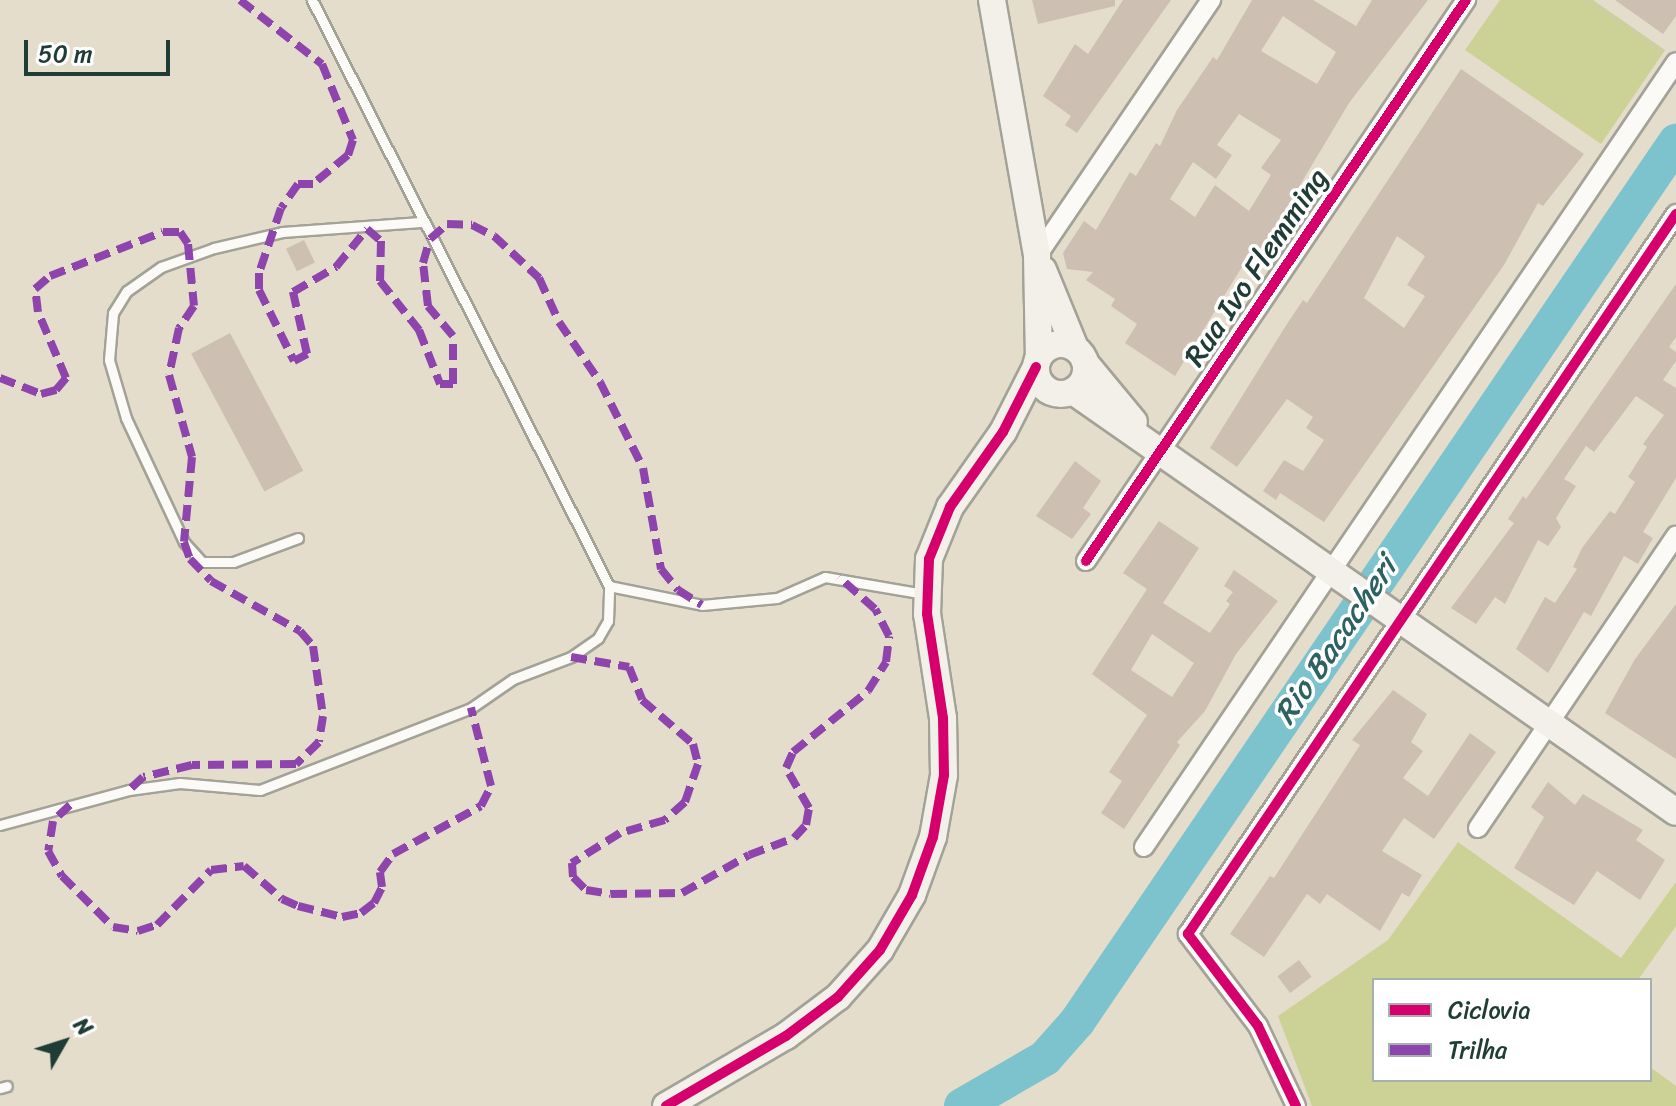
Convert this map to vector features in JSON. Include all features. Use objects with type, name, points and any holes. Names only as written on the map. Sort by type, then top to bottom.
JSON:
[{"type":"street","points":[[992,0],[1037,256],[1039,382],[1066,392],[1160,452],[1676,812]]},
{"type":"street","points":[[1037,256],[1211,0]]},
{"type":"street","name":"Rua Ivo Flemming","points":[[1086,561],[1466,0]]},
{"type":"street","points":[[1144,847],[1338,576],[1676,61]]},
{"type":"street","points":[[1296,1106],[1258,1026],[1188,934],[1397,617],[1676,214]]},
{"type":"street","points":[[1003,432],[1083,380],[1080,356],[1037,256]]},
{"type":"street","points":[[666,1106],[786,1036],[838,997],[880,950],[912,895],[933,837],[944,775],[943,718],[926,594],[929,559],[941,524],[1003,432],[1037,362],[1051,345],[1080,356],[1160,452]]},
{"type":"street","points":[[1478,828],[1676,536]]},
{"type":"lane","points":[[0,825],[167,785],[260,790],[471,708],[513,679],[571,657],[598,638],[608,621],[609,586],[421,222],[312,0]]},
{"type":"lane","points":[[298,538],[233,562],[202,562],[184,542],[126,418],[109,360],[113,313],[127,291],[161,267],[214,248],[282,232],[421,222]]},
{"type":"lane","points":[[609,586],[702,605],[777,598],[825,577],[926,594]]},
{"type":"path","points":[[1586,0],[1676,61]]},
{"type":"green space","points":[[1500,0],[1593,0],[1665,50],[1601,144],[1465,50]]},
{"type":"green space","points":[[1458,842],[1621,958],[1676,882],[1676,926],[1639,978],[1372,978],[1372,1082],[1652,1082],[1652,1068],[1676,1086],[1676,1106],[1312,1106],[1278,1016],[1388,940]]},
{"type":"building","points":[[1032,0],[1115,0],[1115,6],[1038,24]]},
{"type":"building","points":[[1123,0],[1171,0],[1077,133],[1065,125],[1071,116],[1043,96],[1075,44],[1088,54]]},
{"type":"building","points":[[1252,0],[1313,0],[1356,26],[1372,0],[1428,0],[1349,103],[1275,227],[1258,252],[1253,249],[1175,376],[1125,343],[1137,324],[1111,306],[1115,299],[1086,280],[1093,272],[1067,269],[1063,253],[1084,221],[1096,230],[1130,172],[1136,176],[1156,143],[1160,146],[1177,110],[1213,57],[1217,60]],"holes":[[[1283,16],[1336,52],[1317,84],[1261,51]],[[1239,114],[1281,140],[1261,168],[1271,175],[1249,211],[1215,185],[1195,217],[1170,199],[1193,162],[1216,179],[1232,155],[1217,145]]]},
{"type":"building","points":[[1615,0],[1676,0],[1676,16],[1663,34]]},
{"type":"building","points":[[1461,69],[1584,154],[1543,206],[1538,203],[1504,265],[1324,522],[1280,493],[1276,500],[1263,491],[1284,460],[1303,471],[1324,440],[1306,428],[1313,417],[1287,399],[1237,467],[1210,448],[1303,300],[1307,303]],"holes":[[[1397,236],[1425,256],[1407,285],[1425,296],[1404,328],[1364,298]]]},
{"type":"building","points":[[304,240],[315,262],[297,271],[286,249]]},
{"type":"building","points":[[1676,284],[1676,337],[1669,347],[1676,352],[1676,361],[1663,380],[1676,388],[1676,478],[1643,532],[1653,538],[1638,564],[1624,556],[1591,616],[1584,612],[1548,673],[1516,649],[1545,597],[1555,603],[1577,569],[1573,567],[1582,548],[1610,511],[1615,514],[1635,482],[1628,477],[1647,447],[1643,444],[1664,415],[1636,396],[1594,452],[1586,446],[1564,479],[1576,486],[1556,518],[1561,527],[1548,546],[1538,540],[1505,604],[1495,597],[1476,624],[1451,608],[1514,523],[1508,519],[1523,496],[1526,499]]},
{"type":"building","points":[[230,333],[303,471],[264,491],[191,354]]},
{"type":"building","points":[[1075,461],[1101,481],[1083,508],[1091,514],[1072,539],[1036,516]]},
{"type":"building","points":[[1159,521],[1199,548],[1163,603],[1210,633],[1230,604],[1226,601],[1233,592],[1224,586],[1234,570],[1278,601],[1236,654],[1205,711],[1177,742],[1180,745],[1124,829],[1101,813],[1122,781],[1109,772],[1147,715],[1092,674],[1147,589],[1123,573]],"holes":[[[1152,634],[1194,663],[1172,697],[1131,670]]]},
{"type":"building","points":[[1676,604],[1676,759],[1605,713],[1635,659]]},
{"type":"building","points":[[1393,690],[1427,714],[1411,742],[1423,751],[1403,778],[1428,796],[1470,733],[1496,752],[1434,839],[1404,818],[1382,851],[1422,875],[1409,897],[1402,893],[1380,931],[1327,894],[1320,904],[1307,894],[1264,957],[1230,934],[1270,876],[1274,878],[1360,745],[1352,740]]},
{"type":"building","points":[[1548,782],[1575,805],[1583,794],[1643,830],[1636,840],[1665,860],[1640,900],[1597,871],[1574,905],[1514,868],[1544,817],[1531,807]]},
{"type":"building","points":[[1299,960],[1312,977],[1290,993],[1277,976]]},
{"type":"waterway","name":"Rio Bacacheri","points":[[962,1106],[1045,1058],[1077,1022],[1676,142]]},
{"type":"marked path","points":[[240,0],[322,64],[353,140],[348,155],[313,184],[298,184],[281,208],[259,273],[259,290],[294,361],[307,354],[293,292],[336,267],[367,229],[381,241],[380,281],[419,330],[440,384],[453,384],[453,336],[428,306],[423,263],[430,239],[447,224],[472,225],[494,236],[539,278],[559,322],[600,382],[643,468],[661,569],[678,590],[702,605]]},
{"type":"marked path","points":[[0,378],[41,394],[56,390],[66,378],[38,312],[35,289],[50,276],[163,232],[180,232],[188,244],[194,306],[179,328],[169,375],[192,457],[184,542],[190,559],[211,581],[300,631],[313,646],[323,716],[319,742],[296,764],[192,765],[143,777],[129,790]]},
{"type":"marked path","points":[[571,657],[629,667],[642,700],[693,744],[698,764],[685,802],[665,820],[620,833],[572,863],[573,877],[586,890],[611,894],[682,893],[749,855],[794,838],[806,825],[809,808],[786,768],[793,752],[868,691],[886,662],[889,636],[875,609],[839,577]]},
{"type":"marked path","points":[[70,805],[53,821],[48,851],[62,876],[113,927],[138,931],[157,925],[211,870],[244,866],[282,899],[298,906],[342,917],[361,913],[374,903],[382,887],[380,872],[393,854],[481,806],[491,786],[471,708]]},
{"type":"cycle path","points":[[1086,561],[1466,0]]},
{"type":"cycle path","points":[[1296,1106],[1258,1026],[1188,934],[1676,214]]},
{"type":"cycle path","points":[[666,1106],[786,1036],[838,997],[880,950],[912,895],[933,837],[944,775],[943,718],[927,614],[929,559],[950,507],[1003,432],[1036,367]]}]
